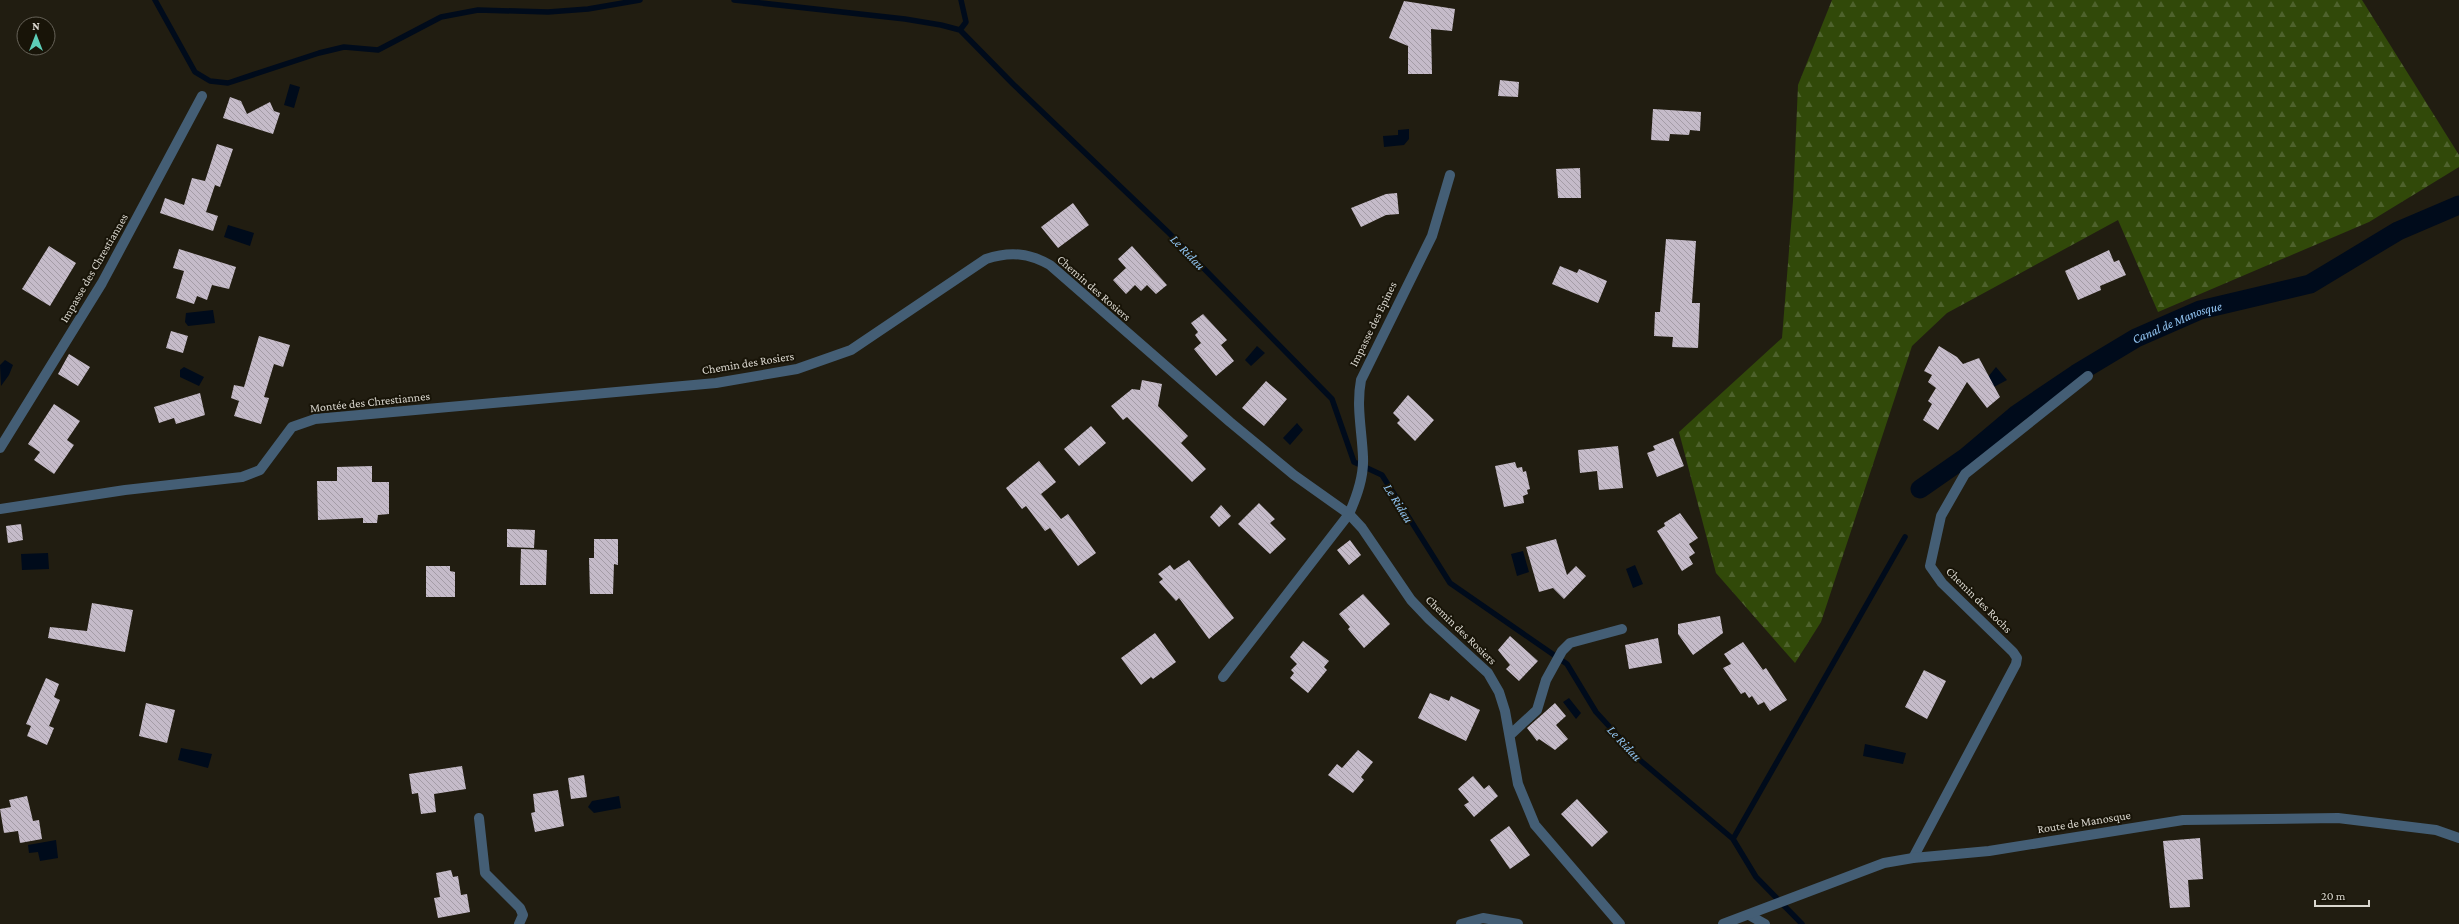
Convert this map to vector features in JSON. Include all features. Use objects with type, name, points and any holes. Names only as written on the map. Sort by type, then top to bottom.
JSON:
[{"type":"street","name":"Impasse des Chrestiannes","points":[[0,448],[102,283],[202,96]]},
{"type":"street","name":"Impasse des Epines","points":[[1349,514],[1361,479],[1363,458],[1358,402],[1361,380],[1432,236],[1450,176]]},
{"type":"street","name":"Chemin des Rosiers","points":[[625,391],[716,383],[763,376],[823,362],[857,346],[986,258],[1002,253],[1023,254],[1039,258],[1050,265],[1235,427],[1294,475],[1349,514],[1373,542],[1412,600],[1429,619],[1488,673],[1499,692],[1510,735],[1518,784],[1535,825],[1620,924]]},
{"type":"street","name":"Chemin des Rochs","points":[[1913,858],[2016,664],[2017,658],[2013,652],[1942,583],[1930,566],[1941,516],[1965,474],[2088,376]]},
{"type":"street","name":"Montée des Chrestiannes","points":[[0,509],[125,490],[242,477],[260,470],[292,427],[315,419],[625,391]]},
{"type":"street","points":[[1223,677],[1349,514]]},
{"type":"street","points":[[1510,735],[1537,710],[1553,664],[1570,643],[1622,629]]},
{"type":"street","name":"Route de Manosque","points":[[1723,924],[1749,915],[1788,898],[1884,863],[1913,858],[1989,851],[2183,820],[2293,817],[2338,818],[2436,830],[2459,838]]},
{"type":"street","points":[[480,818],[485,873],[523,911],[522,919],[519,924]]},
{"type":"street","points":[[1749,915],[1765,924]]},
{"type":"street","points":[[1461,924],[1483,918],[1518,924]]},
{"type":"green space","points":[[1832,0],[2362,0],[2459,155],[2459,167],[2369,222],[2158,312],[2118,220],[1947,313],[1912,346],[1821,622],[1795,663],[1716,573],[1679,432],[1782,338],[1793,201],[1798,85]]},
{"type":"water","points":[[290,84],[300,87],[294,108],[284,105]]},
{"type":"water","points":[[1409,129],[1409,139],[1404,145],[1384,147],[1383,136],[1398,135],[1398,130]]},
{"type":"water","points":[[228,225],[254,233],[250,246],[224,237]]},
{"type":"water","points":[[213,310],[215,323],[188,326],[185,322],[186,313]]},
{"type":"water","points":[[1257,346],[1265,353],[1251,366],[1245,360]]},
{"type":"water","points":[[5,360],[13,365],[9,375],[1,386],[0,365]]},
{"type":"water","points":[[184,367],[204,377],[199,386],[180,377],[180,370]]},
{"type":"water","points":[[1996,367],[2007,380],[1992,388],[1988,377]]},
{"type":"water","points":[[1297,423],[1303,430],[1290,445],[1283,438]]},
{"type":"water","points":[[1523,551],[1529,572],[1517,576],[1511,554]]},
{"type":"water","points":[[48,553],[49,569],[22,570],[21,554]]},
{"type":"water","points":[[1635,565],[1643,584],[1633,588],[1626,569]]},
{"type":"water","points":[[1569,698],[1581,713],[1576,719],[1563,702]]},
{"type":"water","points":[[1865,744],[1906,753],[1903,764],[1863,756]]},
{"type":"water","points":[[181,748],[212,754],[208,768],[178,760]]},
{"type":"water","points":[[619,796],[621,808],[594,813],[588,807],[592,801]]},
{"type":"water","points":[[56,840],[58,858],[40,861],[38,852],[29,853],[28,845]]},
{"type":"building","points":[[1404,1],[1455,9],[1452,31],[1431,29],[1432,74],[1408,74],[1408,46],[1389,38]]},
{"type":"building","points":[[1500,80],[1519,82],[1518,97],[1498,96]]},
{"type":"building","points":[[230,97],[241,101],[247,114],[270,102],[274,111],[280,113],[273,134],[223,118]]},
{"type":"building","points":[[1653,109],[1701,112],[1700,131],[1690,130],[1689,135],[1670,134],[1669,141],[1651,140]]},
{"type":"building","points":[[217,144],[233,149],[220,187],[215,185],[206,212],[218,216],[213,231],[160,213],[165,198],[184,205],[192,178],[205,181]]},
{"type":"building","points":[[1580,168],[1581,198],[1558,198],[1556,169]]},
{"type":"building","points":[[1397,193],[1399,214],[1386,215],[1361,227],[1351,208],[1386,194]]},
{"type":"building","points":[[1073,203],[1089,225],[1058,248],[1041,227]]},
{"type":"building","points":[[1666,239],[1696,241],[1692,303],[1700,303],[1698,348],[1672,347],[1673,337],[1654,336],[1655,312],[1660,312]]},
{"type":"building","points":[[49,246],[76,263],[50,306],[22,289]]},
{"type":"building","points":[[1132,246],[1167,285],[1156,294],[1147,285],[1141,291],[1135,285],[1126,294],[1113,280],[1126,268],[1118,259]]},
{"type":"building","points":[[179,249],[236,267],[229,289],[212,285],[207,300],[197,296],[194,304],[176,298],[184,271],[173,268]]},
{"type":"building","points":[[2109,250],[2114,262],[2119,260],[2126,275],[2100,286],[2101,290],[2078,300],[2065,271]]},
{"type":"building","points":[[1560,266],[1577,273],[1579,269],[1607,281],[1598,303],[1552,284]]},
{"type":"building","points":[[1203,314],[1227,340],[1221,345],[1234,361],[1216,376],[1194,349],[1201,343],[1195,335],[1198,332],[1191,323]]},
{"type":"building","points":[[171,331],[188,336],[183,353],[166,348]]},
{"type":"building","points":[[259,336],[290,345],[283,367],[274,364],[264,397],[269,398],[261,424],[234,416],[239,401],[231,398],[234,385],[244,387]]},
{"type":"building","points":[[1939,346],[1957,357],[1963,364],[1979,358],[2000,397],[1987,408],[1967,382],[1938,430],[1923,420],[1932,404],[1928,401],[1936,388],[1928,382],[1932,375],[1924,371]]},
{"type":"building","points":[[69,354],[90,367],[78,386],[58,374]]},
{"type":"building","points":[[1142,380],[1162,384],[1158,406],[1188,436],[1181,443],[1206,469],[1192,482],[1127,417],[1123,420],[1111,406],[1132,389],[1140,390]]},
{"type":"building","points":[[1266,381],[1287,399],[1264,426],[1242,408]]},
{"type":"building","points":[[200,393],[205,415],[176,424],[174,418],[159,423],[154,407]]},
{"type":"building","points":[[1408,395],[1434,420],[1415,441],[1397,423],[1400,420],[1393,413]]},
{"type":"building","points":[[54,404],[80,421],[67,440],[74,445],[54,474],[34,460],[40,452],[28,444]]},
{"type":"building","points":[[1091,426],[1106,443],[1079,466],[1064,449]]},
{"type":"building","points":[[1673,438],[1684,466],[1657,477],[1647,453],[1655,450],[1653,446]]},
{"type":"building","points":[[1618,446],[1623,488],[1599,490],[1597,471],[1580,473],[1578,450]]},
{"type":"building","points":[[1039,461],[1056,482],[1041,494],[1061,519],[1068,514],[1096,553],[1078,566],[1050,528],[1045,531],[1026,506],[1022,509],[1006,488]]},
{"type":"building","points":[[1515,462],[1517,468],[1522,467],[1523,472],[1526,471],[1530,489],[1527,490],[1528,494],[1523,496],[1524,503],[1504,507],[1495,466]]},
{"type":"building","points":[[372,466],[372,482],[389,482],[389,514],[378,515],[377,523],[363,523],[363,518],[318,520],[317,481],[337,481],[337,467]]},
{"type":"building","points":[[1259,503],[1275,519],[1270,523],[1286,539],[1270,554],[1238,524]]},
{"type":"building","points":[[1221,505],[1231,516],[1219,527],[1210,517]]},
{"type":"building","points":[[1680,513],[1698,538],[1689,544],[1695,553],[1689,557],[1693,564],[1682,571],[1657,531],[1665,526],[1664,523]]},
{"type":"building","points":[[21,524],[23,540],[8,543],[6,526]]},
{"type":"building","points":[[507,529],[535,530],[534,548],[507,547]]},
{"type":"building","points":[[594,539],[618,539],[618,565],[614,564],[613,594],[590,594],[589,558],[594,558]]},
{"type":"building","points":[[1556,539],[1567,575],[1576,566],[1586,576],[1564,599],[1553,588],[1539,592],[1526,547]]},
{"type":"building","points":[[1350,540],[1361,555],[1349,565],[1337,550]]},
{"type":"building","points":[[521,549],[547,550],[546,585],[520,585]]},
{"type":"building","points":[[1189,560],[1234,618],[1209,639],[1179,598],[1176,601],[1159,582],[1163,579],[1158,574],[1170,565],[1174,570]]},
{"type":"building","points":[[426,566],[450,566],[450,571],[455,572],[455,597],[426,597]]},
{"type":"building","points":[[1363,594],[1390,624],[1364,648],[1348,629],[1350,627],[1339,614]]},
{"type":"building","points":[[92,603],[133,610],[125,652],[48,638],[50,627],[87,631]]},
{"type":"building","points":[[1720,616],[1723,633],[1693,655],[1678,634],[1678,624]]},
{"type":"building","points":[[1155,633],[1176,662],[1153,679],[1151,677],[1141,685],[1121,658]]},
{"type":"building","points":[[1510,636],[1538,661],[1519,681],[1506,669],[1510,665],[1498,650]]},
{"type":"building","points":[[1658,638],[1662,663],[1629,669],[1625,645]]},
{"type":"building","points":[[1303,641],[1329,661],[1324,667],[1327,670],[1308,693],[1290,678],[1294,673],[1291,670],[1297,664],[1290,657]]},
{"type":"building","points":[[1743,642],[1763,670],[1766,668],[1787,700],[1770,711],[1764,702],[1758,705],[1752,696],[1749,698],[1745,692],[1741,694],[1723,668],[1731,664],[1724,654]]},
{"type":"building","points":[[1924,670],[1946,681],[1927,719],[1905,707]]},
{"type":"building","points":[[46,678],[59,684],[54,697],[60,700],[49,726],[54,728],[47,745],[27,736],[31,726],[26,724]]},
{"type":"building","points":[[1430,693],[1449,701],[1451,696],[1480,710],[1466,741],[1418,718]]},
{"type":"building","points":[[146,703],[175,710],[167,743],[139,736]]},
{"type":"building","points":[[1555,703],[1566,716],[1556,725],[1568,739],[1555,750],[1539,739],[1537,741],[1527,728]]},
{"type":"building","points":[[1358,750],[1373,762],[1361,777],[1364,780],[1353,793],[1328,775],[1337,764],[1342,768]]},
{"type":"building","points":[[462,766],[466,789],[434,794],[436,812],[421,814],[418,793],[412,794],[409,774]]},
{"type":"building","points":[[584,775],[587,797],[571,799],[568,778]]},
{"type":"building","points":[[1473,776],[1484,789],[1489,785],[1498,796],[1474,817],[1464,805],[1469,802],[1458,789]]},
{"type":"building","points":[[558,790],[564,826],[535,832],[531,813],[535,812],[533,794]]},
{"type":"building","points":[[27,796],[33,821],[39,820],[42,839],[20,843],[18,831],[4,833],[0,809],[11,807],[9,800]]},
{"type":"building","points":[[1577,799],[1608,832],[1592,847],[1561,814]]},
{"type":"building","points":[[1509,826],[1530,855],[1510,869],[1490,840]]},
{"type":"building","points":[[2200,838],[2203,879],[2188,880],[2190,907],[2170,908],[2163,841]]},
{"type":"building","points":[[451,870],[453,877],[458,876],[461,895],[467,894],[470,912],[438,918],[434,898],[440,897],[436,873]]},
{"type":"waterway","points":[[155,0],[195,72],[210,81],[228,83],[319,53],[344,47],[378,50],[441,17],[478,10],[548,12],[588,9],[640,0]]},
{"type":"waterway","name":"Le Ridau","points":[[734,0],[905,19],[960,30],[1013,84],[1169,233],[1332,399],[1354,462],[1382,475],[1450,583],[1567,664],[1596,712],[1641,761],[1733,839],[1756,877],[1802,924]]},
{"type":"waterway","name":"Le Ridau","points":[[960,30],[966,22],[961,0]]},
{"type":"waterway","name":"Canal de Manosque","points":[[1920,489],[1966,457],[2017,414],[2076,374],[2136,338],[2200,310],[2310,284],[2398,231],[2459,205]]},
{"type":"waterway","points":[[1733,839],[1905,537]]}]
